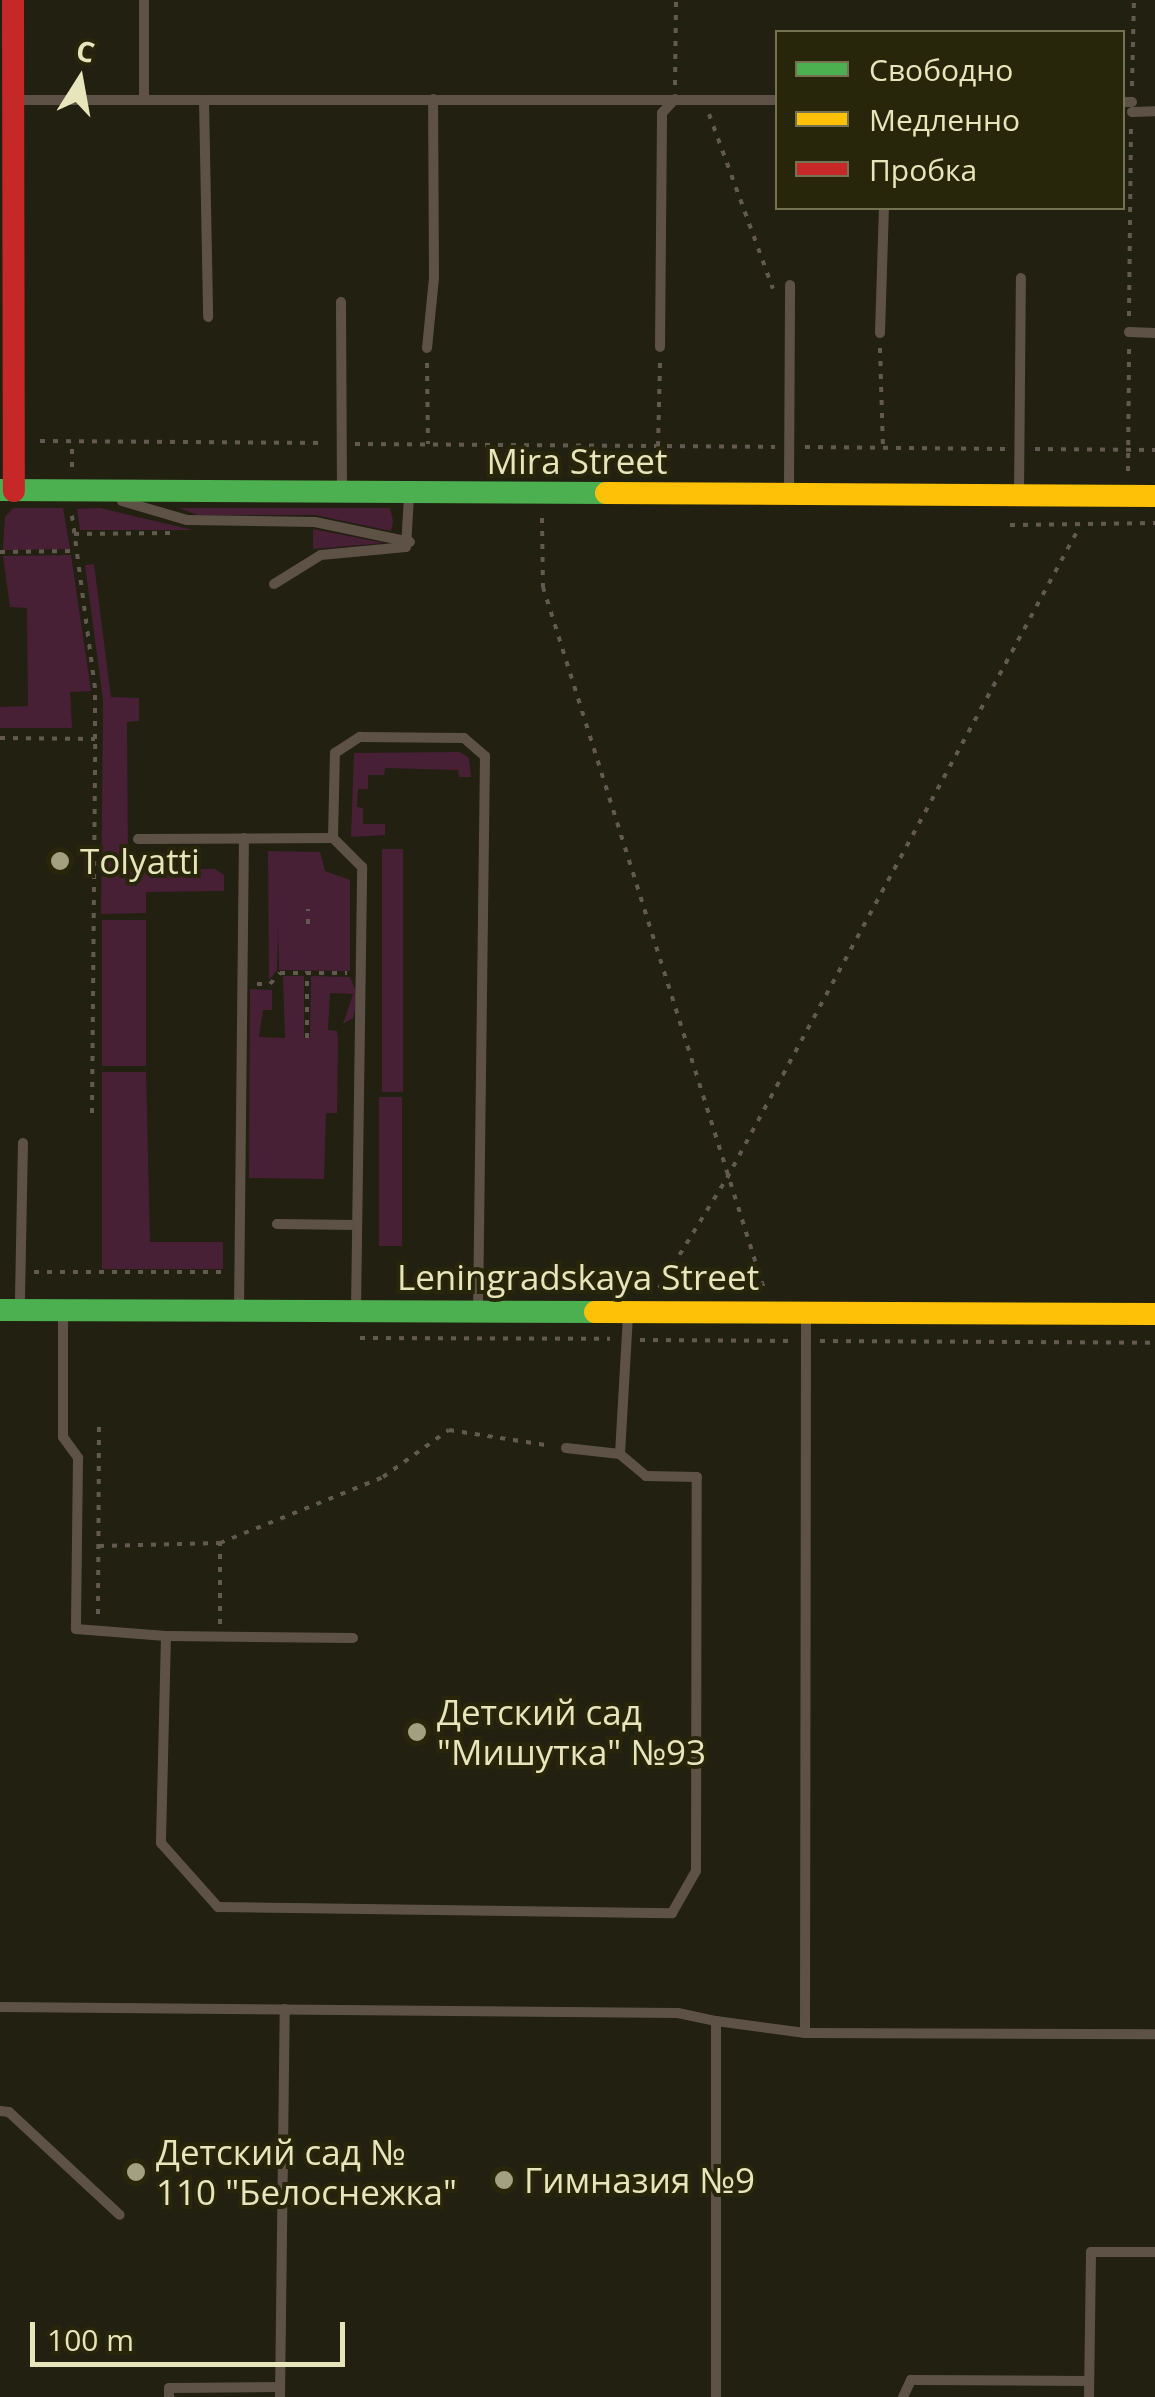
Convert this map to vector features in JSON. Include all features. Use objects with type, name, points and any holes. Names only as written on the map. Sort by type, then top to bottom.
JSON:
[{"type":"main road","points":[[7,490],[13,441],[14,0]]},
{"type":"main road","name":"Mira Street","points":[[7,490],[342,496],[1155,496]]},
{"type":"main road","name":"Leningradskaya Street","points":[[10,1304],[63,1310],[1155,1314]]},
{"type":"lane","points":[[144,0],[144,100]]},
{"type":"lane","points":[[660,348],[662,112],[675,99]]},
{"type":"lane","points":[[13,100],[775,100]]},
{"type":"lane","points":[[204,100],[208,318]]},
{"type":"lane","points":[[427,348],[434,278],[433,100]]},
{"type":"lane","points":[[1129,105],[1155,111]]},
{"type":"lane","points":[[880,333],[884,210]]},
{"type":"lane","points":[[1018,496],[1020,278]]},
{"type":"lane","points":[[788,496],[790,286]]},
{"type":"lane","points":[[341,302],[342,496]]},
{"type":"lane","points":[[1129,332],[1155,332]]},
{"type":"lane","points":[[82,492],[187,520],[315,522],[410,542]]},
{"type":"lane","points":[[409,496],[410,542]]},
{"type":"lane","points":[[274,584],[321,554],[394,552],[410,542]]},
{"type":"lane","points":[[356,1311],[362,868],[333,838],[335,753],[348,740],[464,738],[481,748],[478,1312]]},
{"type":"lane","points":[[239,1311],[244,838]]},
{"type":"lane","points":[[138,839],[333,838]]},
{"type":"lane","points":[[10,1304],[20,1272],[23,1143]]},
{"type":"lane","points":[[277,1224],[357,1225]]},
{"type":"lane","points":[[63,1310],[63,1437],[78,1458],[76,1629],[166,1636],[353,1638]]},
{"type":"lane","points":[[620,1454],[628,1312]]},
{"type":"lane","points":[[805,2034],[806,1313]]},
{"type":"lane","points":[[166,1636],[162,1843],[218,1907],[672,1913],[696,1871],[697,1477],[646,1476],[620,1454],[566,1448]]},
{"type":"lane","points":[[0,2007],[678,2013],[805,2034],[1155,2034]]},
{"type":"lane","points":[[168,2397],[168,2388],[280,2392],[285,2009]]},
{"type":"lane","points":[[716,2021],[716,2397]]},
{"type":"lane","points":[[0,2111],[9,2112],[120,2214]]},
{"type":"lane","points":[[1089,2397],[1092,2252],[1155,2252]]},
{"type":"lane","points":[[903,2397],[911,2380],[1089,2380]]},
{"type":"path","points":[[675,99],[676,0]]},
{"type":"path","points":[[1127,496],[1129,105],[1134,0]]},
{"type":"path","points":[[704,99],[776,299]]},
{"type":"path","points":[[880,333],[883,448]]},
{"type":"path","points":[[427,348],[428,444]]},
{"type":"path","points":[[658,446],[660,348]]},
{"type":"path","points":[[13,441],[1155,450]]},
{"type":"path","points":[[72,441],[82,492],[77,551],[96,688],[92,1113]]},
{"type":"path","points":[[524,518],[543,518],[543,587],[772,1313]]},
{"type":"path","points":[[1010,525],[1155,523]]},
{"type":"path","points":[[655,1295],[727,1178],[1080,526]]},
{"type":"path","points":[[0,552],[77,551]]},
{"type":"path","points":[[0,738],[94,740]]},
{"type":"path","points":[[308,909],[308,924]]},
{"type":"path","points":[[242,984],[307,972],[361,973]]},
{"type":"path","points":[[307,972],[307,1038]]},
{"type":"path","points":[[20,1272],[239,1272]]},
{"type":"path","points":[[354,1338],[1155,1343]]},
{"type":"path","points":[[98,1624],[99,1424]]},
{"type":"path","points":[[99,1546],[220,1544],[383,1477],[449,1430],[566,1448]]},
{"type":"path","points":[[220,1544],[220,1637]]},
{"type":"shaded area","points":[[13,508],[63,508],[70,549],[3,550],[5,517]]},
{"type":"shaded area","points":[[100,508],[193,530],[80,530],[77,509]]},
{"type":"shaded area","points":[[179,508],[390,508],[393,521],[391,531],[315,515],[198,515]]},
{"type":"shaded area","points":[[313,529],[384,543],[313,549]]},
{"type":"shaded area","points":[[71,555],[91,691],[70,692],[72,728],[0,728],[0,707],[28,706],[27,608],[10,607],[3,556]]},
{"type":"shaded area","points":[[94,564],[111,697],[139,698],[139,721],[127,722],[128,869],[215,869],[224,875],[224,891],[146,892],[146,913],[101,914],[103,700],[85,565]]},
{"type":"shaded area","points":[[460,752],[469,758],[471,777],[459,777],[458,770],[385,768],[384,775],[368,775],[368,789],[358,789],[357,807],[363,808],[363,824],[385,824],[385,835],[351,837],[354,753]]},
{"type":"shaded area","points":[[382,849],[403,849],[403,1092],[382,1092]]},
{"type":"shaded area","points":[[268,851],[320,852],[325,871],[350,880],[350,971],[279,970],[278,924],[277,970],[269,980]]},
{"type":"shaded area","points":[[102,920],[146,920],[146,1066],[102,1066]]},
{"type":"shaded area","points":[[283,976],[304,976],[304,1038],[310,1037],[311,976],[350,977],[358,996],[353,1018],[343,1024],[353,994],[330,993],[328,1030],[337,1031],[338,1039],[337,1113],[326,1113],[324,1179],[249,1178],[250,989],[272,990],[272,1010],[263,1010],[259,1037],[285,1038]]},
{"type":"shaded area","points":[[102,1072],[146,1072],[150,1242],[223,1242],[223,1269],[102,1269]]},
{"type":"shaded area","points":[[379,1097],[402,1097],[402,1246],[379,1246]]},
{"type":"traffic: fast","points":[[0,490],[606,493]]},
{"type":"traffic: fast","points":[[0,1310],[595,1312]]},
{"type":"traffic: slow","points":[[606,493],[1155,496]]},
{"type":"traffic: slow","points":[[595,1312],[1155,1314]]},
{"type":"traffic: jam","points":[[13,0],[14,491]]},
{"type":"place","name":"Tolyatti","points":[[60,861]]},
{"type":"place","name":"Детский сад \"Мишутка\" №93","points":[[417,1732]]},
{"type":"place","name":"Детский сад № 110 \"Белоснежка\"","points":[[136,2172]]},
{"type":"place","name":"Гимназия №9","points":[[504,2180]]}]
